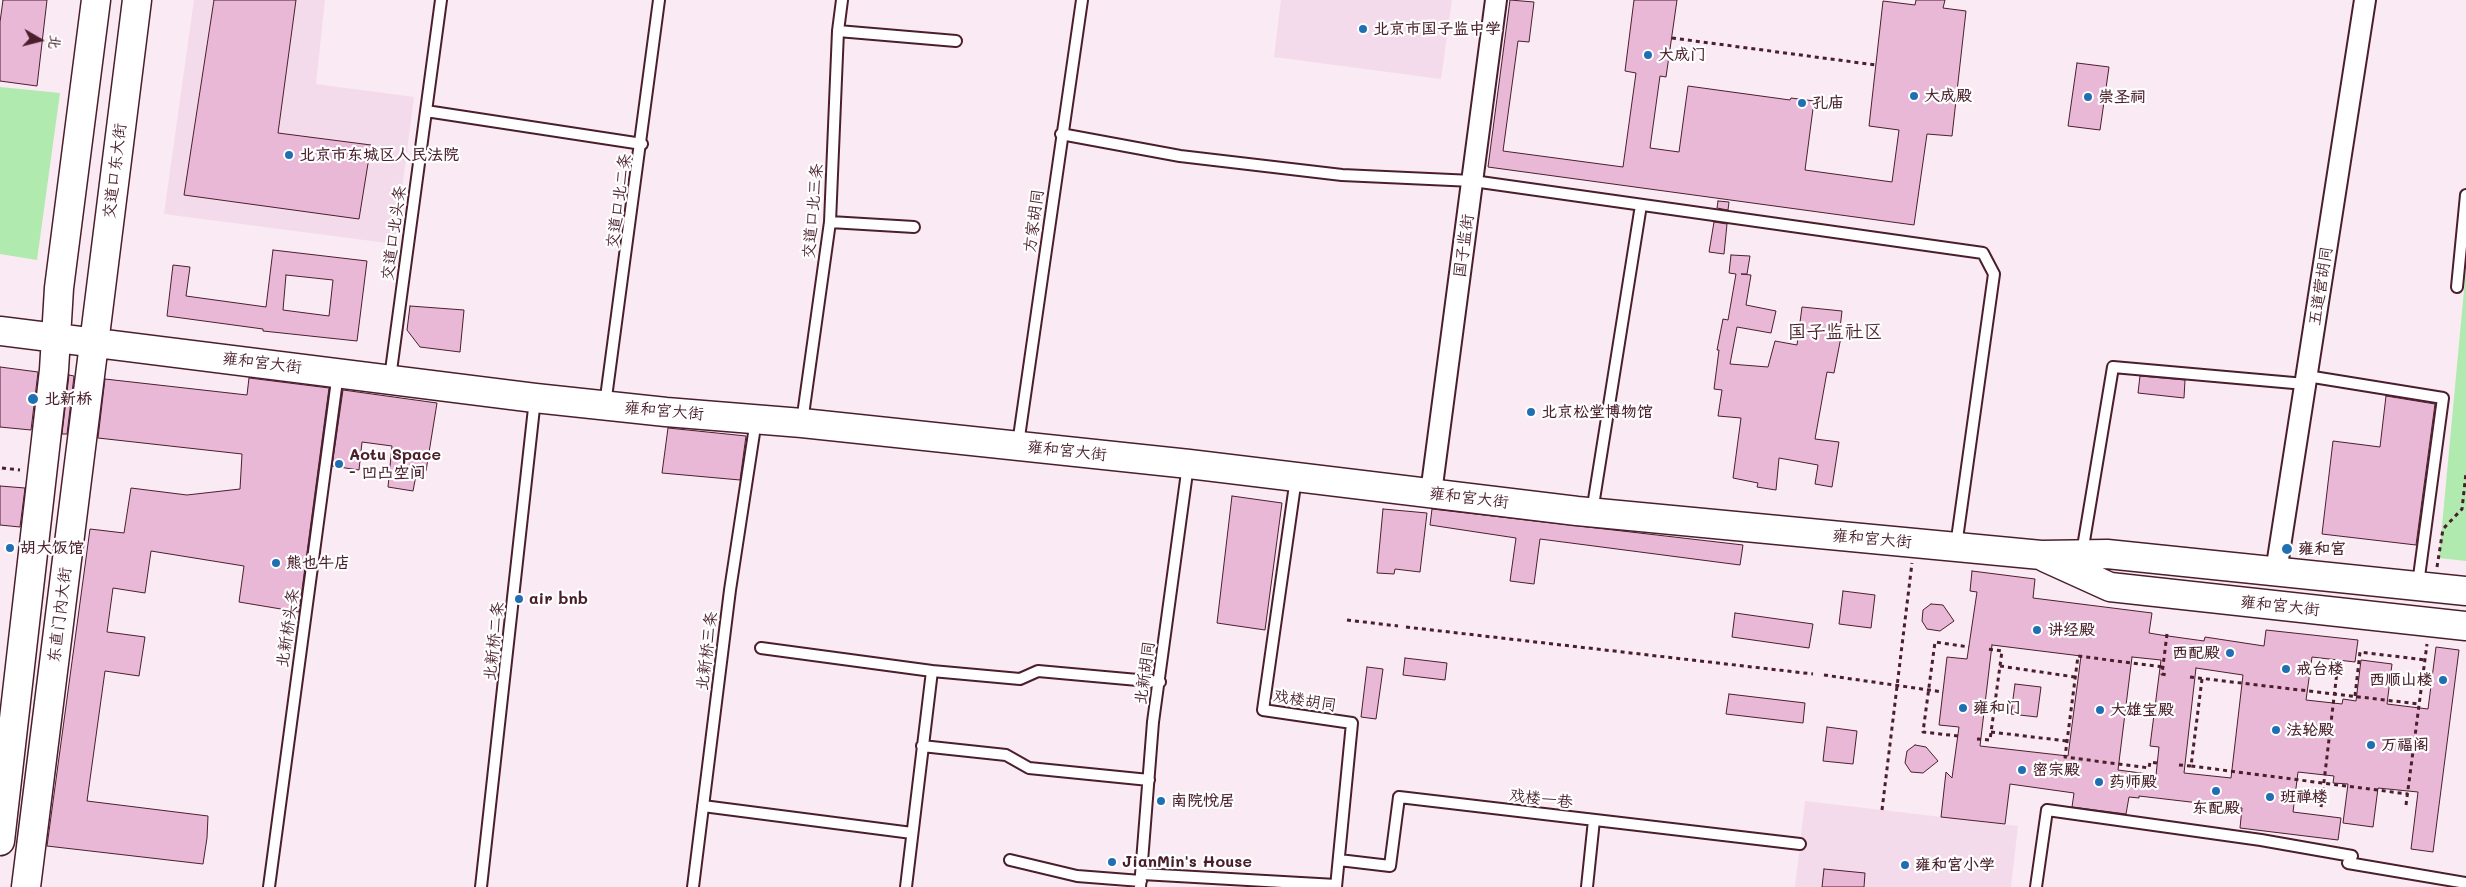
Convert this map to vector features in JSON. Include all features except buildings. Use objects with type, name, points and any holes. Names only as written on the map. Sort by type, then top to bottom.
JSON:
[{"type":"main road","points":[[58,337],[59,288],[96,0]]},
{"type":"main road","name":"交道口东大街","points":[[94,343],[137,0]]},
{"type":"main road","name":"雍和宫大街","points":[[0,331],[605,406],[802,423],[1189,464],[1592,512],[2041,555],[2107,554],[2466,591]]},
{"type":"main road","name":"东直门内大街","points":[[0,840],[58,337]]},
{"type":"main road","name":"东直门内大街","points":[[26,887],[94,343]]},
{"type":"main road","name":"雍和宫大街","points":[[2041,555],[2110,587],[2466,626]]},
{"type":"street","name":"国子监街","points":[[1431,493],[1496,0]]},
{"type":"street","name":"五道营胡同","points":[[2276,572],[2365,0]]},
{"type":"lane","name":"交道口北头条","points":[[389,380],[441,0]]},
{"type":"lane","name":"交道口北二条","points":[[605,406],[642,144],[659,0]]},
{"type":"lane","name":"交道口北三条","points":[[802,423],[830,222],[838,31],[842,0]]},
{"type":"lane","name":"方家胡同","points":[[1018,446],[1061,134],[1082,0]]},
{"type":"lane","points":[[838,31],[956,41]]},
{"type":"lane","points":[[426,111],[642,144]]},
{"type":"lane","points":[[1061,134],[1180,156],[1342,175],[1473,181],[1983,253],[1994,274],[1956,546]]},
{"type":"lane","points":[[2458,288],[2466,195]]},
{"type":"lane","points":[[1592,512],[1641,205]]},
{"type":"lane","points":[[830,222],[914,228]]},
{"type":"lane","points":[[2082,554],[2112,367],[2306,380],[2443,398],[2426,587]]},
{"type":"lane","name":"北新桥头条","points":[[269,887],[338,372]]},
{"type":"lane","name":"北新桥二条","points":[[481,887],[535,398]]},
{"type":"lane","name":"北新桥三条","points":[[693,887],[730,590],[757,419]]},
{"type":"lane","name":"北新胡同","points":[[1141,881],[1153,722],[1189,464]]},
{"type":"lane","name":"戏楼胡同","points":[[1296,478],[1263,710],[1352,723],[1336,886]]},
{"type":"lane","points":[[761,648],[932,671],[1020,679],[1038,671],[1160,682]]},
{"type":"lane","points":[[906,887],[932,671]]},
{"type":"lane","points":[[922,746],[1006,755],[1029,768],[1149,780]]},
{"type":"lane","name":"戏楼一巷","points":[[1339,860],[1390,866],[1399,797],[1800,844]]},
{"type":"lane","points":[[703,806],[912,833]]},
{"type":"lane","points":[[2036,887],[2047,810],[2261,840],[2343,854],[2352,856],[2348,863],[2466,882]]},
{"type":"lane","points":[[1587,887],[1594,820]]},
{"type":"lane","points":[[1010,860],[1077,876],[1141,881],[1336,886]]},
{"type":"path","points":[[1672,38],[1876,65]]},
{"type":"path","points":[[2426,587],[2443,529],[2462,509],[2466,474]]},
{"type":"path","points":[[1882,810],[1915,543]]},
{"type":"path","points":[[1347,620],[1398,626]]},
{"type":"path","points":[[1406,627],[1813,674]]},
{"type":"path","points":[[2167,634],[2162,674],[2167,675]]},
{"type":"path","points":[[2406,805],[2428,638]]},
{"type":"path","points":[[1958,736],[1923,732],[1935,642],[1969,647]]},
{"type":"path","points":[[1977,739],[1990,740],[2002,651],[1987,649]]},
{"type":"path","points":[[2355,696],[2360,652],[2425,660]]},
{"type":"path","points":[[2157,763],[2150,762],[2149,768],[2065,757],[2078,656],[2163,667]]},
{"type":"path","points":[[2000,666],[2075,677]]},
{"type":"path","points":[[2321,807],[2337,672]]},
{"type":"path","points":[[1824,675],[1943,692]]},
{"type":"path","points":[[2190,677],[2419,704]]},
{"type":"path","points":[[2191,766],[2202,678]]},
{"type":"path","points":[[1992,732],[2067,741]]},
{"type":"path","points":[[2179,765],[2408,794]]},
{"type":"shaded area","name":"北京市东城区人民法院","points":[[194,0],[325,0],[316,84],[414,97],[395,244],[164,214]]},
{"type":"shaded area","name":"北京市国子监中学","points":[[1281,0],[1452,0],[1441,79],[1274,57]]},
{"type":"shaded area","name":"雍和宫小学","points":[[1805,801],[2018,826],[2011,887],[1795,887]]},
{"type":"green space","points":[[0,87],[60,93],[37,260],[0,254]]},
{"type":"green space","points":[[2466,269],[2466,561],[2439,558]]},
{"type":"place","name":"北京市国子监中学","points":[[1363,29]]},
{"type":"place","name":"大成门","points":[[1648,55]]},
{"type":"place","name":"大成殿","points":[[1914,96]]},
{"type":"place","name":"崇圣祠","points":[[2088,97]]},
{"type":"place","name":"孔庙","points":[[1802,103]]},
{"type":"place","name":"北京市东城区人民法院","points":[[289,155]]},
{"type":"place","name":"北新桥","points":[[33,399]]},
{"type":"place","name":"北京松堂博物馆","points":[[1531,412]]},
{"type":"place","name":"Aotu Space - 凹凸空间","points":[[339,464]]},
{"type":"place","name":"胡大饭馆","points":[[10,548]]},
{"type":"place","name":"雍和宫","points":[[2287,549]]},
{"type":"place","name":"熊也牛店","points":[[276,563]]},
{"type":"place","name":"air bnb","points":[[519,599]]},
{"type":"place","name":"讲经殿","points":[[2037,630]]},
{"type":"place","name":"西配殿","points":[[2230,653]]},
{"type":"place","name":"戒台楼","points":[[2286,669]]},
{"type":"place","name":"西顺山楼","points":[[2443,680]]},
{"type":"place","name":"雍和门","points":[[1963,708]]},
{"type":"place","name":"大雄宝殿","points":[[2100,710]]},
{"type":"place","name":"法轮殿","points":[[2276,730]]},
{"type":"place","name":"万福阁","points":[[2371,745]]},
{"type":"place","name":"密宗殿","points":[[2022,770]]},
{"type":"place","name":"药师殿","points":[[2099,782]]},
{"type":"place","name":"东配殿","points":[[2216,791]]},
{"type":"place","name":"班禅楼","points":[[2270,797]]},
{"type":"place","name":"南院悦居","points":[[1161,801]]},
{"type":"place","name":"JianMin's House","points":[[1112,862]]},
{"type":"place","name":"雍和宫小学","points":[[1905,865]]},
{"type":"district","name":"国子监社区","points":[[1835,332]]}]
